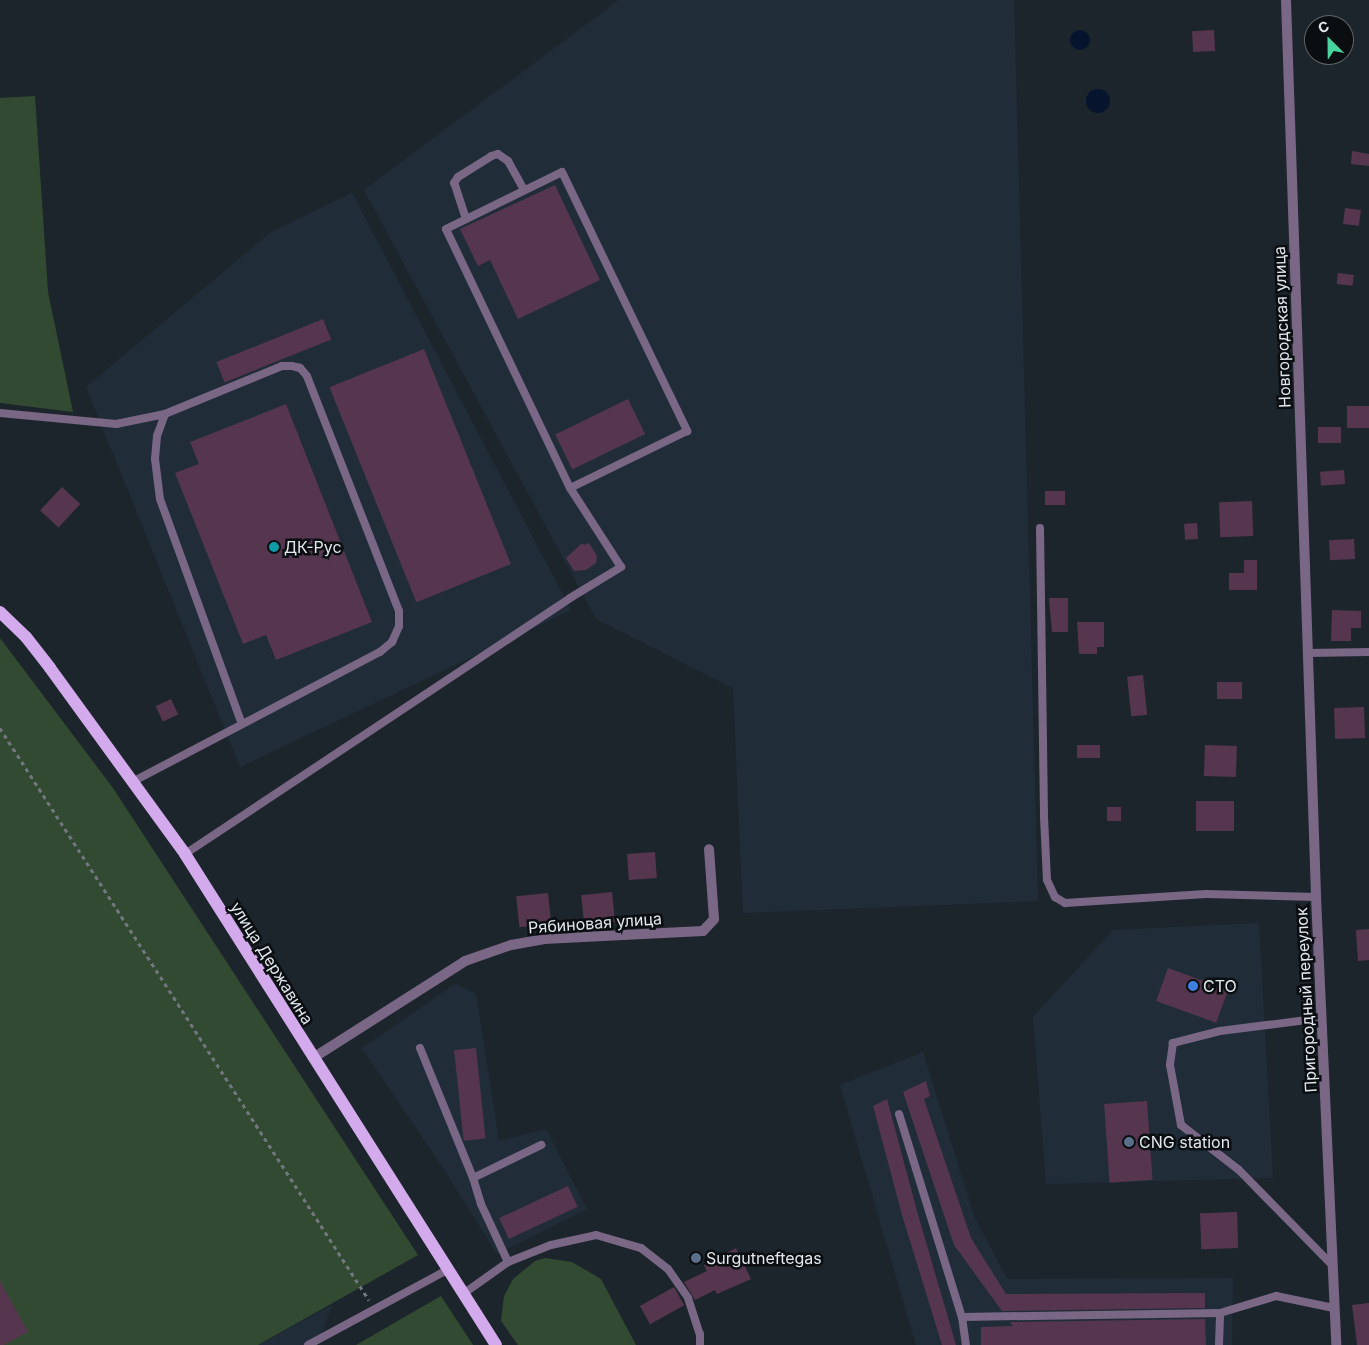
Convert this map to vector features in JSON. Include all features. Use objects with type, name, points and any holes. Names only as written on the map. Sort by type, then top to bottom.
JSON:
[{"type":"main road","name":"улица Державина","points":[[0,612],[26,637],[134,781],[184,854],[496,1345]]},
{"type":"street","name":"Новгородская улица","points":[[1286,0],[1308,653]]},
{"type":"street","name":"Пригородный переулок","points":[[1308,653],[1316,897],[1336,1345]]},
{"type":"street","name":"Рябиновая улица","points":[[313,1058],[465,961],[511,945],[544,939],[702,931],[714,918],[708,849]]},
{"type":"lane","points":[[466,219],[454,183],[458,177],[491,156],[498,154],[508,162],[524,190]]},
{"type":"lane","points":[[184,854],[621,567],[570,488],[446,229],[562,172],[687,431],[570,488]]},
{"type":"lane","points":[[0,412],[116,424],[165,414],[282,366],[300,368],[307,376],[399,611],[399,626],[392,642],[380,652],[134,781]]},
{"type":"lane","points":[[165,414],[157,436],[155,459],[160,499],[242,724]]},
{"type":"lane","points":[[1040,528],[1044,826],[1047,880],[1055,898],[1065,903],[1206,894],[1316,897]]},
{"type":"lane","points":[[1308,653],[1369,652]]},
{"type":"lane","points":[[1322,1018],[1220,1031],[1173,1044],[1170,1065],[1181,1125],[1239,1170],[1332,1264]]},
{"type":"lane","points":[[420,1048],[473,1178],[481,1204],[508,1262]]},
{"type":"lane","points":[[899,1114],[962,1317],[966,1345]]},
{"type":"lane","points":[[473,1178],[541,1145]]},
{"type":"lane","points":[[463,1294],[508,1262],[551,1245],[596,1235],[642,1248],[668,1269],[688,1298],[700,1334],[700,1345]]},
{"type":"lane","points":[[308,1345],[447,1270]]},
{"type":"lane","points":[[962,1317],[1220,1313],[1276,1296],[1334,1308]]},
{"type":"lane","points":[[1219,1345],[1220,1313]]},
{"type":"path","points":[[0,728],[376,1309]]},
{"type":"shaded area","points":[[619,0],[1014,0],[1038,901],[743,913],[733,688],[596,619],[364,190]]},
{"type":"shaded area","points":[[352,193],[571,610],[240,767],[86,387],[271,232]]},
{"type":"shaded area","points":[[1259,923],[1273,1178],[1046,1184],[1033,1017],[1113,930]]},
{"type":"shaded area","points":[[455,984],[476,994],[499,1141],[546,1129],[587,1209],[497,1254],[443,1168],[362,1048]]},
{"type":"shaded area","points":[[923,1052],[974,1216],[1007,1279],[1233,1278],[1232,1345],[916,1345],[840,1085]]},
{"type":"shaded area","points":[[332,1305],[318,1345],[258,1345]]},
{"type":"green space","points":[[35,96],[48,292],[73,412],[0,403],[0,98]]},
{"type":"green space","points":[[0,638],[113,788],[418,1255],[258,1345],[0,1345]]},
{"type":"green space","points":[[545,1258],[572,1262],[601,1279],[636,1345],[518,1345],[501,1321],[504,1296],[513,1279],[535,1261]]},
{"type":"green space","points":[[441,1296],[473,1345],[356,1345]]},
{"type":"water","points":[[1080,30],[1087,33],[1090,40],[1087,47],[1080,50],[1073,47],[1070,40],[1073,33]]},
{"type":"water","points":[[1093,89],[1103,89],[1110,96],[1110,106],[1103,113],[1093,113],[1086,106],[1086,96]]},
{"type":"building","points":[[1214,30],[1215,51],[1193,52],[1192,31]]},
{"type":"building","points":[[1352,151],[1369,154],[1369,166],[1351,164]]},
{"type":"building","points":[[555,185],[600,280],[518,319],[490,260],[478,266],[460,229]]},
{"type":"building","points":[[1345,208],[1361,210],[1359,226],[1343,224]]},
{"type":"building","points":[[1338,273],[1354,275],[1353,286],[1337,284]]},
{"type":"building","points":[[323,319],[331,339],[225,382],[216,362]]},
{"type":"building","points":[[424,349],[511,564],[416,602],[329,387]]},
{"type":"building","points":[[628,399],[645,434],[572,470],[555,435]]},
{"type":"building","name":"ДК-Рус","points":[[286,404],[372,622],[276,660],[266,635],[243,644],[175,473],[199,464],[190,442]]},
{"type":"building","points":[[1347,406],[1369,406],[1369,428],[1347,428]]},
{"type":"building","points":[[1318,427],[1341,427],[1341,443],[1318,443]]},
{"type":"building","points":[[1344,470],[1345,484],[1321,486],[1320,472]]},
{"type":"building","points":[[62,487],[80,504],[58,527],[40,510]]},
{"type":"building","points":[[1045,491],[1065,491],[1065,505],[1045,505]]},
{"type":"building","points":[[1252,501],[1253,536],[1220,537],[1219,502]]},
{"type":"building","points":[[1197,523],[1198,539],[1185,540],[1184,524]]},
{"type":"building","points":[[1354,539],[1355,559],[1330,560],[1329,540]]},
{"type":"building","points":[[582,543],[584,545],[589,543],[597,556],[596,563],[586,570],[574,571],[566,558]]},
{"type":"building","points":[[1244,560],[1257,560],[1257,590],[1229,590],[1229,573],[1244,573]]},
{"type":"building","points":[[1049,598],[1068,598],[1068,632],[1052,632]]},
{"type":"building","points":[[1332,610],[1361,611],[1361,628],[1351,628],[1351,641],[1331,641]]},
{"type":"building","points":[[1077,622],[1104,622],[1104,647],[1097,647],[1097,654],[1079,654]]},
{"type":"building","points":[[1143,675],[1147,715],[1131,716],[1127,677]]},
{"type":"building","points":[[1217,682],[1242,682],[1242,699],[1217,699]]},
{"type":"building","points":[[171,699],[178,714],[163,722],[156,706]]},
{"type":"building","points":[[1364,707],[1365,738],[1335,739],[1334,708]]},
{"type":"building","points":[[1077,745],[1100,745],[1100,758],[1077,758]]},
{"type":"building","points":[[1205,745],[1237,746],[1236,777],[1204,776]]},
{"type":"building","points":[[1196,801],[1234,801],[1234,831],[1196,831]]},
{"type":"building","points":[[1107,807],[1121,807],[1121,821],[1107,821]]},
{"type":"building","points":[[655,852],[657,878],[629,880],[627,854]]},
{"type":"building","points":[[612,892],[615,922],[584,925],[581,895]]},
{"type":"building","points":[[548,893],[551,924],[519,927],[516,896]]},
{"type":"building","points":[[1369,929],[1369,960],[1358,961],[1356,930]]},
{"type":"building","points":[[1168,968],[1228,990],[1216,1023],[1156,1001]]},
{"type":"building","points":[[476,1048],[486,1139],[464,1141],[454,1050]]},
{"type":"building","points":[[926,1081],[930,1096],[924,1099],[971,1238],[1006,1294],[1205,1293],[1205,1308],[1002,1311],[954,1245],[903,1092]]},
{"type":"building","points":[[887,1099],[956,1345],[942,1345],[902,1215],[873,1106]]},
{"type":"building","name":"CNG station","points":[[1147,1101],[1153,1180],[1110,1183],[1104,1104]]},
{"type":"building","points":[[568,1186],[578,1207],[509,1239],[499,1218]]},
{"type":"building","points":[[1237,1212],[1238,1248],[1201,1249],[1200,1213]]},
{"type":"building","points":[[736,1248],[751,1279],[717,1294],[715,1290],[695,1300],[684,1282],[707,1271],[704,1265]]},
{"type":"building","points":[[0,1281],[28,1332],[4,1345],[0,1345]]},
{"type":"building","points":[[674,1287],[684,1305],[650,1324],[640,1306]]},
{"type":"building","points":[[1369,1303],[1369,1345],[1357,1345],[1352,1305]]},
{"type":"building","points":[[1205,1319],[1206,1345],[981,1345],[981,1327],[1013,1326],[1010,1322]]},
{"type":"place","name":"ДК-Рус","points":[[274,547]]},
{"type":"place","name":"СТО","points":[[1193,986]]},
{"type":"place","name":"CNG station","points":[[1129,1142]]},
{"type":"place","name":"Surgutneftegas","points":[[696,1258]]}]
